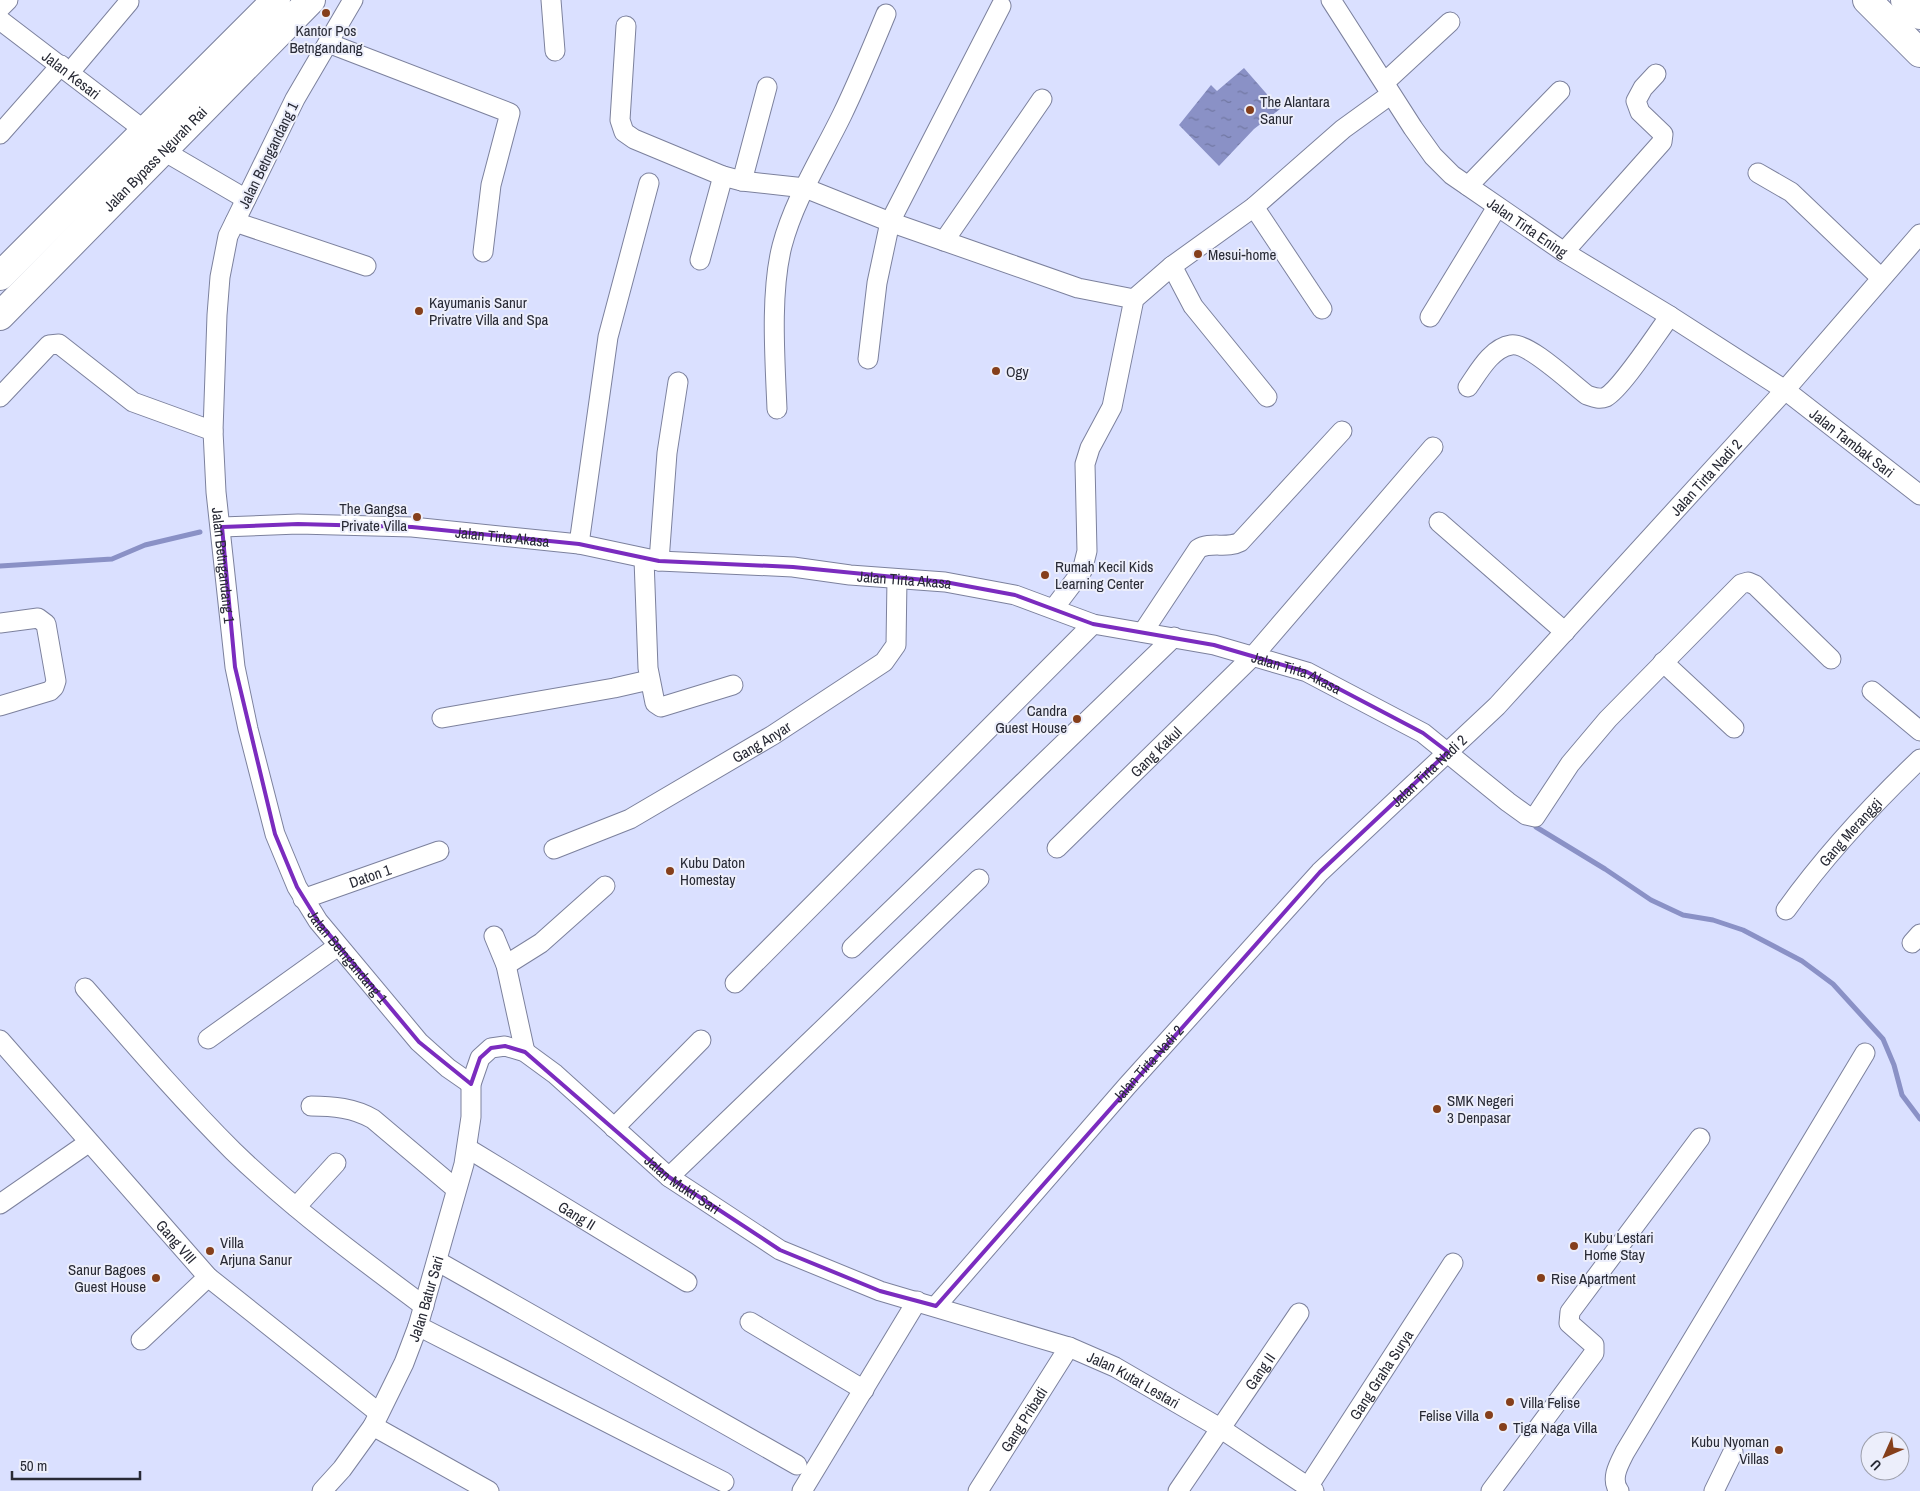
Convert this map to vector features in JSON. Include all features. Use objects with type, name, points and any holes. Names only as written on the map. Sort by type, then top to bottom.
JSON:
[{"type":"highway","name":"Jalan Bypass Ngurah Rai","points":[[0,276],[276,0]]},
{"type":"highway","name":"Jalan Bypass Ngurah Rai","points":[[0,316],[311,0]]},
{"type":"highway","points":[[1867,0],[1920,53]]},
{"type":"highway","points":[[1905,0],[1920,15]]},
{"type":"street","points":[[0,8],[8,0]]},
{"type":"street","name":"Jalan Betngandang 1","points":[[353,0],[295,99],[228,236],[220,277],[213,431],[216,492],[222,527],[225,579],[235,667],[248,730],[275,834],[303,899],[338,946],[419,1042],[453,1072],[471,1084]]},
{"type":"street","points":[[551,0],[555,51]]},
{"type":"street","name":"Jalan Tirta Ening","points":[[1331,0],[1433,156],[1468,186],[1564,252],[1670,316],[1785,390]]},
{"type":"street","points":[[0,134],[129,2]]},
{"type":"street","points":[[868,359],[878,282],[890,222],[1001,6]]},
{"type":"street","points":[[777,409],[778,267],[790,223],[805,188],[843,113],[886,14]]},
{"type":"street","name":"Jalan Kesari","points":[[0,20],[144,130]]},
{"type":"street","points":[[1054,608],[1082,571],[1087,551],[1085,464],[1090,448],[1112,407],[1134,299],[1172,266],[1254,207],[1343,129],[1387,88],[1450,22]]},
{"type":"street","points":[[626,26],[620,120],[624,132],[634,139],[723,176],[742,181],[805,188],[890,222],[1078,288],[1134,299]]},
{"type":"street","points":[[328,43],[510,113],[491,185],[483,252]]},
{"type":"street","points":[[1564,252],[1662,142],[1663,134],[1640,112],[1636,101],[1643,88],[1656,74]]},
{"type":"street","points":[[742,181],[767,87]]},
{"type":"street","points":[[1468,186],[1560,91]]},
{"type":"street","points":[[944,241],[1042,99]]},
{"type":"street","points":[[162,150],[246,199]]},
{"type":"street","points":[[1758,173],[1790,192],[1881,278]]},
{"type":"street","points":[[700,260],[723,176]]},
{"type":"street","points":[[580,544],[608,337],[649,183]]},
{"type":"street","points":[[1254,207],[1322,309]]},
{"type":"street","points":[[1430,317],[1497,207]]},
{"type":"street","points":[[235,222],[366,266]]},
{"type":"street","name":"Jalan Tirta Nadi 2","points":[[936,1306],[1127,1086],[1320,872],[1497,706],[1785,390],[1920,234]]},
{"type":"street","points":[[1172,266],[1193,306],[1217,338],[1267,397]]},
{"type":"street","points":[[1468,387],[1495,353],[1511,345],[1525,348],[1587,395],[1598,399],[1604,398],[1621,381],[1670,316]]},
{"type":"street","points":[[0,397],[49,345],[59,344],[133,402],[213,431]]},
{"type":"street","points":[[678,382],[651,560],[649,680],[653,699],[657,706],[661,707],[733,685]]},
{"type":"street","name":"Jalan Tambak Sari","points":[[1785,390],[1920,495]]},
{"type":"street","points":[[1143,632],[1198,549],[1206,546],[1230,545],[1240,542],[1342,431]]},
{"type":"street","name":"Gang Kakul","points":[[1057,848],[1254,655],[1434,448]]},
{"type":"street","points":[[1440,522],[1565,632]]},
{"type":"street","name":"Jalan Tirta Akasa","points":[[222,527],[298,524],[412,527],[580,544],[651,560],[793,567],[897,579],[945,582],[1014,595],[1054,608],[1093,624],[1174,637],[1254,655],[1307,672],[1423,733],[1508,802],[1526,815],[1535,817],[1570,764],[1608,719],[1663,662]]},
{"type":"street","name":"Gang Anyar","points":[[554,849],[630,819],[773,735],[884,662],[896,645],[897,579]]},
{"type":"street","points":[[1734,728],[1663,662],[1741,584],[1748,582],[1756,585],[1831,659]]},
{"type":"street","points":[[0,622],[38,618],[43,620],[46,624],[56,681],[50,691],[0,706]]},
{"type":"street","points":[[735,983],[1093,624]]},
{"type":"street","points":[[852,948],[1174,637]]},
{"type":"street","points":[[442,718],[614,688],[649,680]]},
{"type":"street","points":[[1872,691],[1920,731]]},
{"type":"street","name":"Gang Meranggi","points":[[1786,910],[1810,876],[1896,782],[1920,759]]},
{"type":"street","name":"Daton 1","points":[[303,899],[438,851]]},
{"type":"street","points":[[669,1177],[978,879]]},
{"type":"street","points":[[506,965],[541,943],[605,886]]},
{"type":"street","points":[[494,936],[506,965],[525,1052]]},
{"type":"street","points":[[208,1040],[338,946]]},
{"type":"street","points":[[85,988],[188,1106],[234,1152],[340,1244],[424,1306]]},
{"type":"street","name":"Gang VIII","points":[[0,1040],[88,1143],[208,1277],[376,1420],[489,1491]]},
{"type":"street","points":[[614,1128],[701,1040]]},
{"type":"street","name":"Jalan Mukti Sari","points":[[471,1084],[480,1058],[491,1048],[505,1046],[525,1052],[555,1074],[669,1177],[780,1250],[880,1291],[936,1306]]},
{"type":"street","points":[[1619,1491],[1615,1483],[1615,1475],[1625,1452],[1864,1053]]},
{"type":"street","name":"Jalan Batur Sari","points":[[322,1491],[342,1468],[376,1420],[404,1363],[418,1326],[438,1261],[467,1148],[471,1084]]},
{"type":"street","points":[[311,1106],[345,1108],[361,1112],[373,1119],[456,1189]]},
{"type":"street","points":[[1491,1491],[1594,1353],[1594,1345],[1569,1323],[1570,1312],[1700,1138]]},
{"type":"street","points":[[0,1204],[88,1143]]},
{"type":"street","name":"Gang II","points":[[467,1148],[686,1282]]},
{"type":"street","points":[[296,1207],[336,1163]]},
{"type":"street","points":[[438,1261],[796,1465]]},
{"type":"street","name":"Gang Graha Surya","points":[[1311,1489],[1453,1263]]},
{"type":"street","points":[[141,1340],[208,1277]]},
{"type":"street","points":[[802,1491],[917,1301]]},
{"type":"street","name":"Jalan Kutat Lestari","points":[[936,1306],[1070,1347],[1115,1368],[1220,1428],[1311,1489]]},
{"type":"street","name":"Gang II","points":[[1178,1491],[1299,1313]]},
{"type":"street","points":[[750,1322],[864,1390]]},
{"type":"street","points":[[418,1326],[724,1482]]},
{"type":"street","name":"Gang Pribadi","points":[[978,1491],[1070,1347]]},
{"type":"street","points":[[1714,1491],[1733,1452]]},
{"type":"highlighted area","points":[[298,524],[412,527],[579,544],[659,561],[793,567],[945,582],[1015,595],[1093,624],[1214,645],[1307,672],[1423,733],[1448,752],[1320,872],[936,1306],[880,1291],[780,1250],[669,1177],[525,1052],[505,1046],[491,1048],[480,1058],[471,1084],[419,1042],[318,921],[297,887],[275,834],[235,667],[222,527]]},
{"type":"water","points":[[1244,68],[1280,109],[1254,129],[1219,166],[1179,125],[1211,85],[1217,91]]},
{"type":"waterway","points":[[0,566],[112,559],[145,545],[200,532]]},
{"type":"waterway","points":[[1536,827],[1605,869],[1651,900],[1683,915],[1713,920],[1743,930],[1802,961],[1833,984],[1883,1039],[1894,1065],[1902,1095],[1920,1119]]},
{"type":"place","name":"Kantor Pos Betngandang","points":[[326,13]]},
{"type":"place","name":"The Alantara Sanur","points":[[1250,110]]},
{"type":"place","name":"Mesui-home","points":[[1198,254]]},
{"type":"place","name":"Kayumanis Sanur Privatre Villa and Spa","points":[[419,311]]},
{"type":"place","name":"Ogy","points":[[996,371]]},
{"type":"place","name":"The Gangsa Private Villa","points":[[417,517]]},
{"type":"place","name":"Rumah Kecil Kids Learning Center","points":[[1045,575]]},
{"type":"place","name":"Candra Guest House","points":[[1077,719]]},
{"type":"place","name":"Kubu Daton Homestay","points":[[670,871]]},
{"type":"place","name":"SMK Negeri 3 Denpasar","points":[[1437,1109]]},
{"type":"place","name":"Kubu Lestari Home Stay","points":[[1574,1246]]},
{"type":"place","name":"Villa Arjuna Sanur","points":[[210,1251]]},
{"type":"place","name":"Sanur Bagoes Guest House","points":[[156,1278]]},
{"type":"place","name":"Rise Apartment","points":[[1541,1278]]},
{"type":"place","name":"Villa Felise","points":[[1510,1402]]},
{"type":"place","name":"Felise Villa","points":[[1489,1415]]},
{"type":"place","name":"Tiga Naga Villa","points":[[1503,1427]]},
{"type":"place","name":"Kubu Nyoman Villas","points":[[1779,1450]]}]
